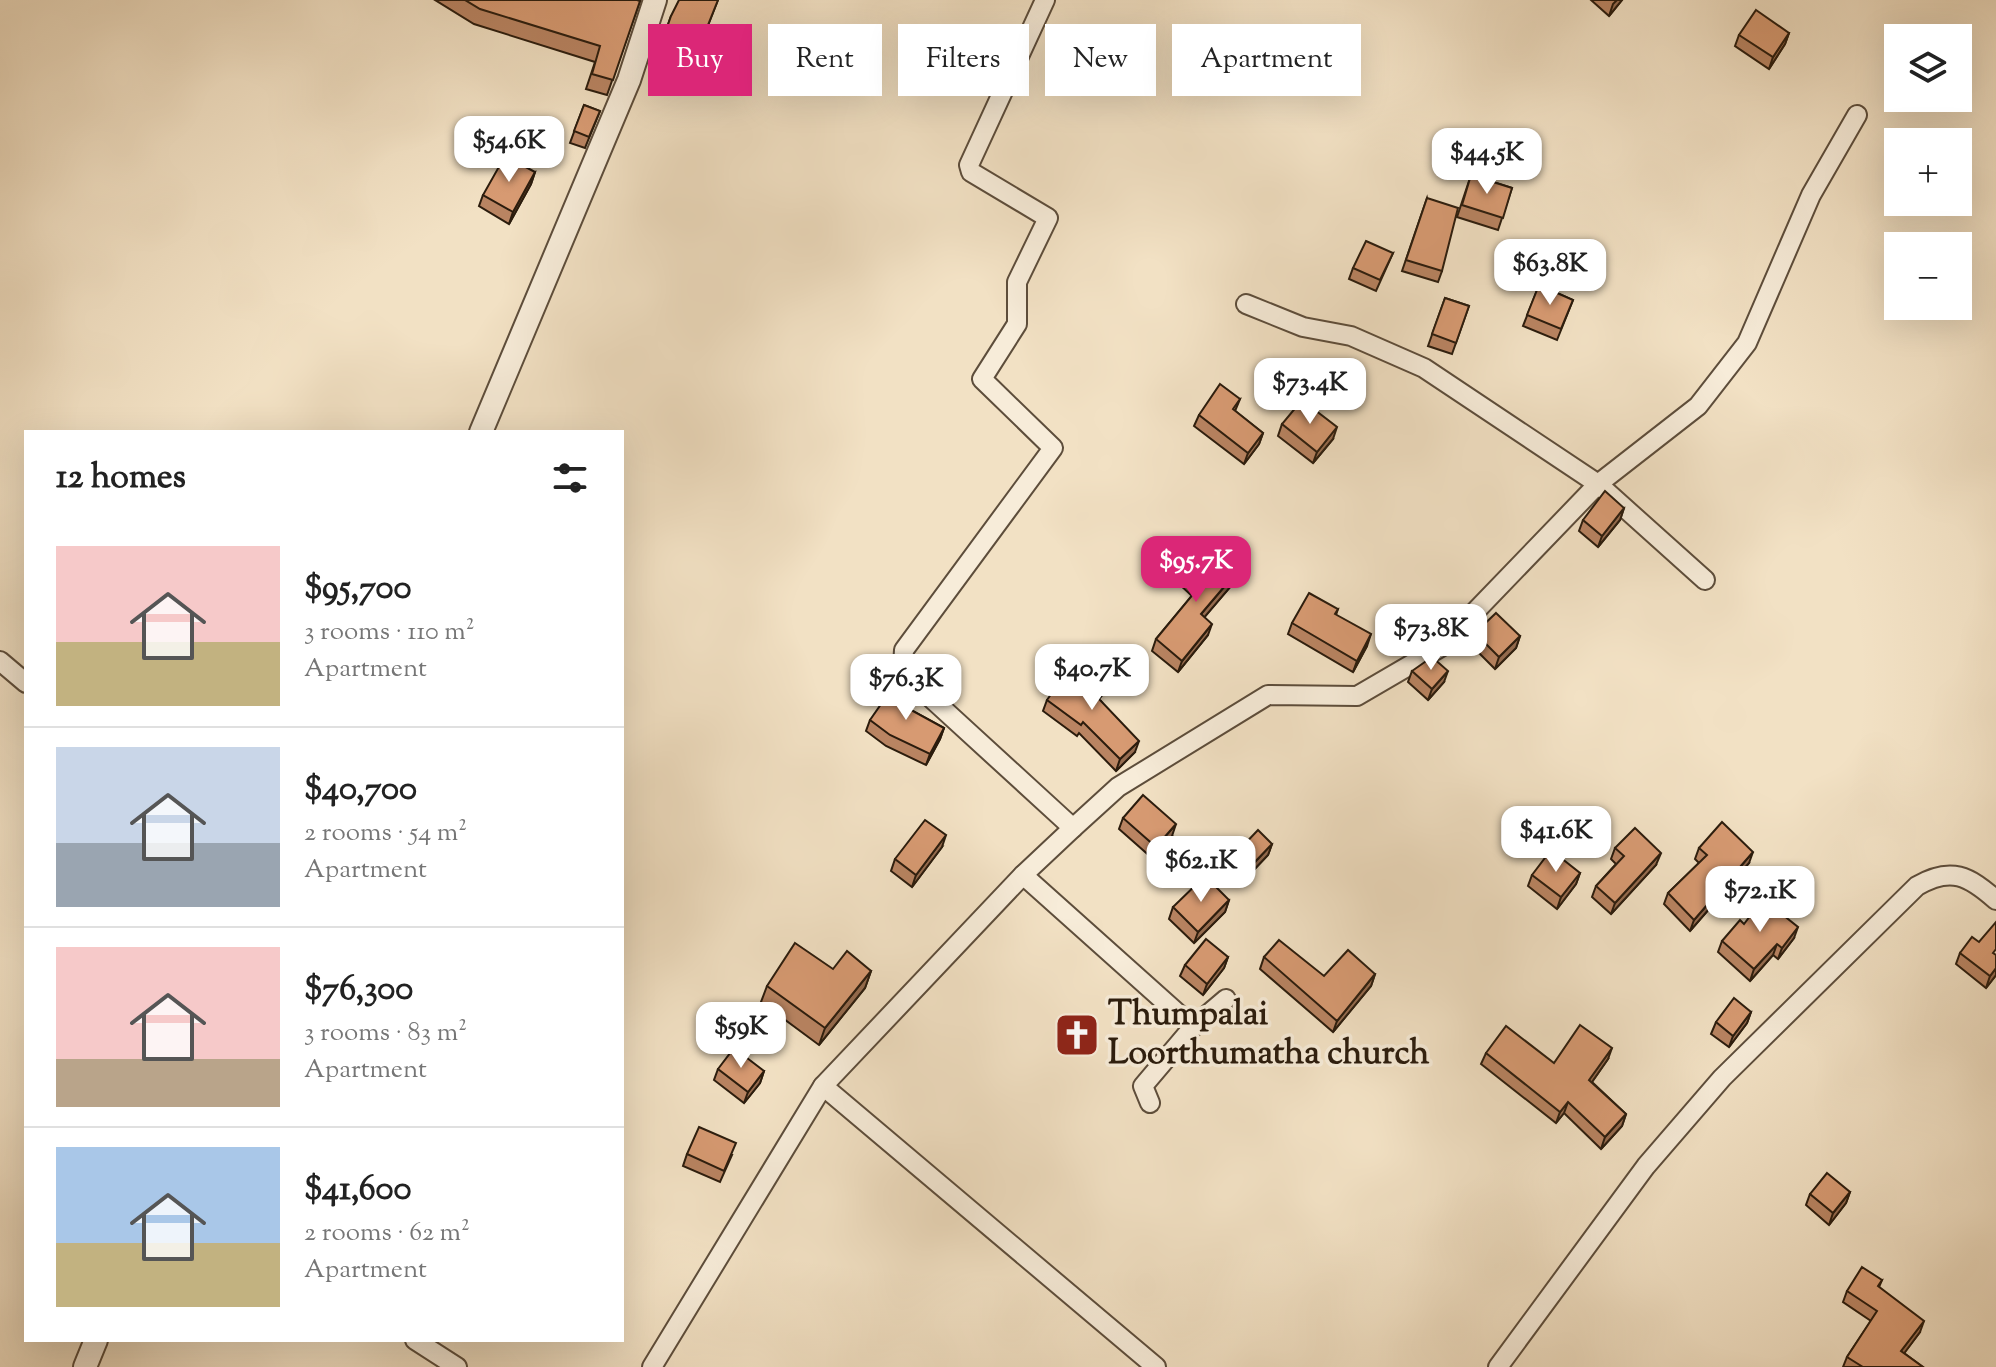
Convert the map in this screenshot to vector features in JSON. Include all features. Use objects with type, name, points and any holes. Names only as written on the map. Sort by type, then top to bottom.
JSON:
[{"type":"street","points":[[482,430],[629,80],[655,0]]},
{"type":"street","points":[[1045,0],[969,165],[971,172],[1048,218],[1017,282],[1017,324],[982,379],[1053,448],[904,650],[903,666],[919,687],[1073,828]]},
{"type":"street","points":[[652,1367],[823,1086],[1023,875],[1073,828],[1118,787],[1268,695],[1357,696],[1441,647],[1598,484],[1698,406],[1747,343],[1811,195],[1857,115]]},
{"type":"street","points":[[1246,304],[1303,327],[1351,336],[1424,368],[1598,484],[1705,580]]},
{"type":"street","points":[[0,661],[24,681]]},
{"type":"street","points":[[1023,875],[1193,1027]]},
{"type":"street","points":[[1498,1367],[1646,1166],[1722,1078],[1917,886],[1933,876],[1971,878],[1996,900]]},
{"type":"street","points":[[1150,1103],[1143,1086],[1193,1027],[1226,999]]},
{"type":"street","points":[[823,1086],[1156,1367]]},
{"type":"street","points":[[85,1367],[95,1342]]},
{"type":"street","points":[[418,1342],[457,1367]]},
{"type":"building","points":[[465,0],[640,1],[613,80],[592,74],[600,46],[480,9]]},
{"type":"building","points":[[679,0],[718,0],[708,24],[668,24]]},
{"type":"building","points":[[1756,10],[1789,33],[1773,57],[1739,35]]},
{"type":"building","points":[[584,105],[600,111],[589,137],[574,131]]},
{"type":"building","points":[[505,156],[535,172],[513,212],[483,195]]},
{"type":"building","points":[[1471,175],[1512,188],[1503,218],[1462,205]]},
{"type":"building","points":[[1427,198],[1458,208],[1442,271],[1406,260]]},
{"type":"building","points":[[1366,241],[1393,253],[1380,280],[1353,268]]},
{"type":"building","points":[[1539,285],[1573,300],[1561,329],[1527,315]]},
{"type":"building","points":[[1445,298],[1469,306],[1456,343],[1432,334]]},
{"type":"building","points":[[1220,384],[1240,399],[1233,409],[1263,433],[1248,453],[1199,415]]},
{"type":"building","points":[[1302,400],[1337,427],[1317,452],[1282,424]]},
{"type":"building","points":[[1605,491],[1624,508],[1602,536],[1583,520]]},
{"type":"building","points":[[1203,547],[1235,574],[1201,614],[1212,624],[1182,661],[1156,639],[1199,587],[1182,572]]},
{"type":"building","points":[[1309,593],[1338,609],[1335,614],[1371,634],[1357,661],[1292,623]]},
{"type":"building","points":[[1496,613],[1520,636],[1499,657],[1475,633]]},
{"type":"building","points":[[1432,657],[1448,671],[1432,689],[1412,671]]},
{"type":"building","points":[[1070,667],[1105,692],[1099,699],[1139,741],[1120,759],[1083,722],[1081,725],[1047,700]]},
{"type":"building","points":[[893,687],[914,702],[909,709],[944,728],[930,754],[890,735],[870,720]]},
{"type":"building","points":[[1143,795],[1176,824],[1156,847],[1123,818]]},
{"type":"building","points":[[925,820],[946,835],[916,875],[895,859]]},
{"type":"building","points":[[1722,822],[1753,852],[1694,920],[1668,893],[1707,855],[1699,848]]},
{"type":"building","points":[[1635,828],[1661,853],[1615,903],[1596,886],[1624,856],[1615,848]]},
{"type":"building","points":[[1258,830],[1272,844],[1252,865],[1238,851]]},
{"type":"building","points":[[1551,850],[1580,873],[1561,897],[1532,875]]},
{"type":"building","points":[[1205,876],[1229,900],[1198,932],[1173,907]]},
{"type":"building","points":[[1763,899],[1798,927],[1782,948],[1777,944],[1754,969],[1722,941],[1740,920],[1744,924]]},
{"type":"building","points":[[1996,922],[1996,949],[1993,953],[1996,955],[1996,968],[1990,976],[1960,953],[1972,937],[1979,942]]},
{"type":"building","points":[[1206,939],[1228,957],[1207,984],[1185,965]]},
{"type":"building","points":[[1279,940],[1324,976],[1348,950],[1375,974],[1337,1021],[1264,957]]},
{"type":"building","points":[[795,943],[833,969],[847,951],[871,971],[825,1028],[767,986]]},
{"type":"building","points":[[1734,998],[1751,1012],[1733,1036],[1716,1022]]},
{"type":"building","points":[[1580,1025],[1612,1048],[1589,1080],[1626,1114],[1605,1137],[1568,1102],[1560,1112],[1486,1053],[1506,1026],[1554,1063]]},
{"type":"building","points":[[734,1048],[764,1071],[748,1092],[718,1069]]},
{"type":"building","points":[[699,1127],[736,1143],[724,1171],[687,1154]]},
{"type":"building","points":[[1827,1173],[1850,1192],[1833,1213],[1810,1194]]},
{"type":"building","points":[[1862,1267],[1882,1280],[1878,1286],[1924,1321],[1901,1351],[1923,1367],[1863,1367],[1847,1357],[1877,1311],[1847,1291]]},
{"type":"place","name":"Thumpalai Loorthumatha church","points":[[1077,1035]]}]
